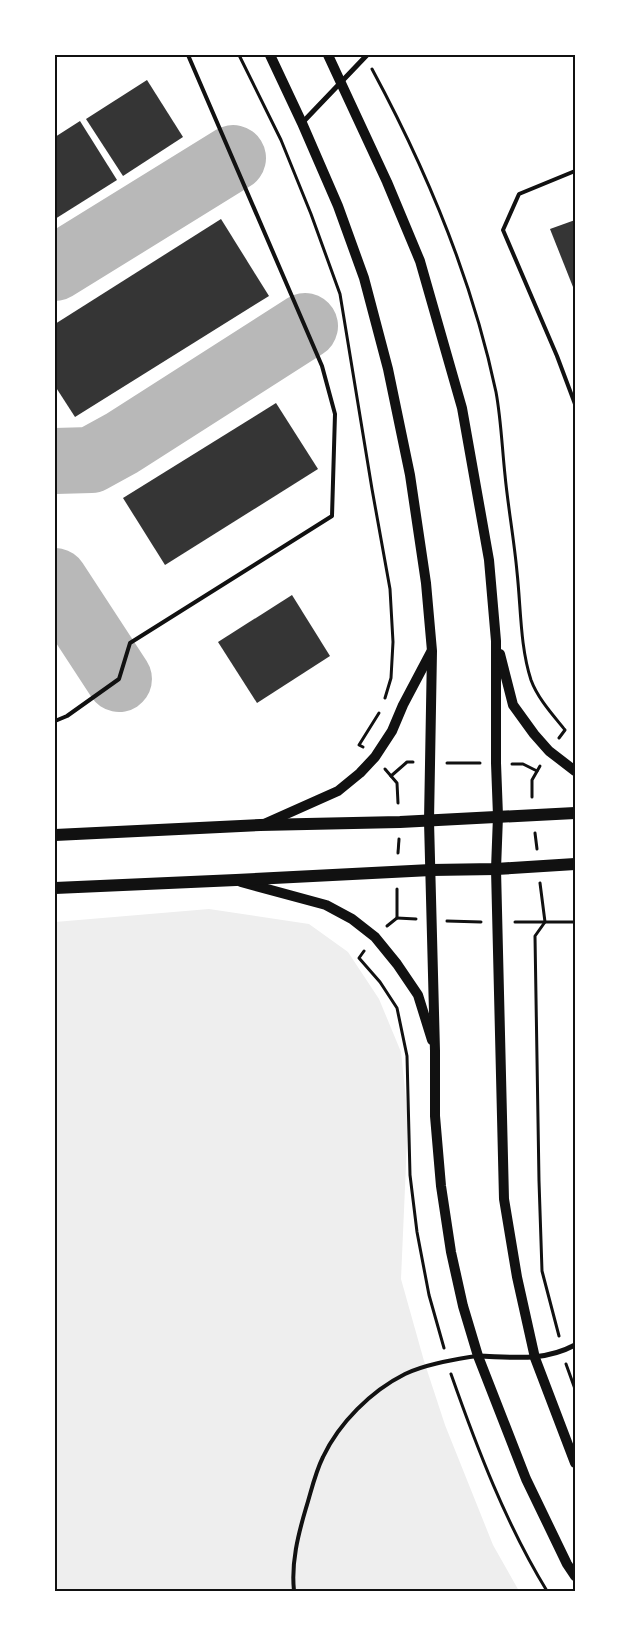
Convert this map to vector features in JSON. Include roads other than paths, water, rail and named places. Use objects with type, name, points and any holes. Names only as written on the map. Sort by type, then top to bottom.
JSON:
[{"type":"main road","points":[[270,55],[338,206],[364,278],[388,369],[410,475],[426,583],[432,651],[429,820],[435,1116],[451,1252],[463,1306],[478,1356],[526,1479],[567,1564],[575,1576]]},
{"type":"main road","points":[[328,55],[387,182],[420,261],[462,408],[487,551],[496,641],[498,816],[496,869],[504,1199],[517,1277],[534,1358],[575,1463]]},
{"type":"main road","points":[[496,641],[513,704],[534,734],[549,751],[575,771]]},
{"type":"main road","points":[[260,826],[338,791],[360,773],[375,757],[392,731],[403,705],[432,651]]},
{"type":"main road","points":[[55,835],[575,814]]},
{"type":"main road","points":[[55,888],[575,864]]},
{"type":"main road","points":[[236,880],[326,905],[352,919],[375,937],[398,964],[418,995],[435,1051]]},
{"type":"street","points":[[302,123],[367,55]]},
{"type":"street","points":[[478,1356],[534,1358],[563,1352],[575,1345]]},
{"type":"lane","points":[[55,721],[66,716],[119,679],[130,643],[332,516],[335,414],[322,366],[188,55]]},
{"type":"lane","points":[[575,171],[519,194],[503,230],[575,404]]},
{"type":"lane","points":[[294,1591],[293,1579],[297,1537],[323,1457],[342,1427],[359,1406],[406,1374],[447,1361],[478,1356]]}]
